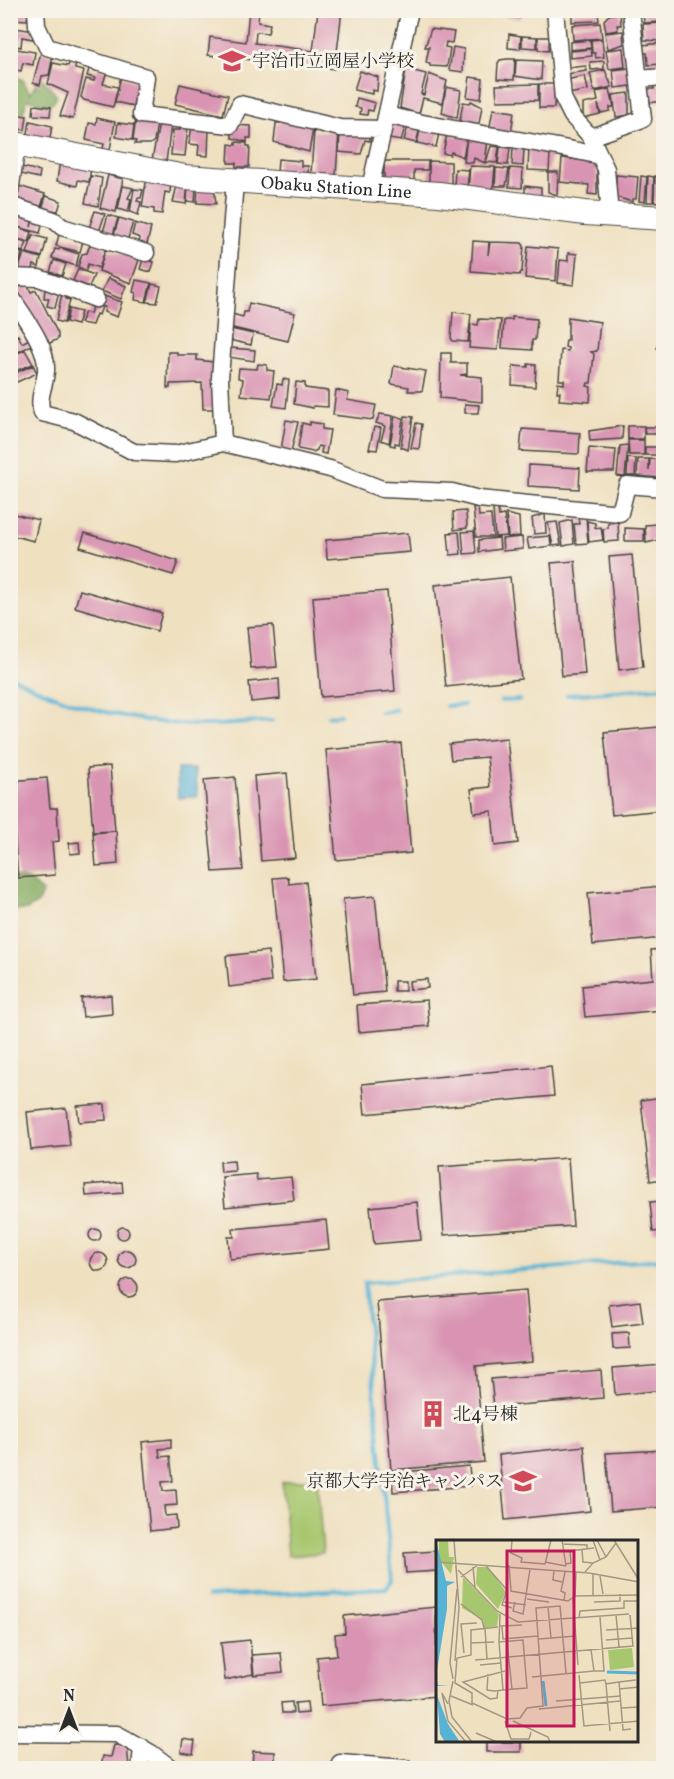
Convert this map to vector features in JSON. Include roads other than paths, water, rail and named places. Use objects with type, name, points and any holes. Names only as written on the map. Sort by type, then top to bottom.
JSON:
[{"type":"main road","name":"Obaku Station Line","points":[[14,144],[151,171],[235,181],[370,188],[610,215],[663,218]]},
{"type":"street","points":[[36,10],[37,26],[47,48],[146,77],[141,116],[230,125],[240,104],[340,128],[385,122],[547,143],[600,156]]},
{"type":"street","points":[[370,188],[410,10]]},
{"type":"street","points":[[555,10],[563,98],[573,116],[591,137],[606,169],[610,215]]},
{"type":"street","points":[[591,137],[643,119],[631,10]]},
{"type":"street","points":[[639,79],[663,76]]},
{"type":"street","points":[[10,192],[14,144]]},
{"type":"street","points":[[223,443],[220,378],[235,181]]},
{"type":"street","points":[[10,205],[54,220],[62,227],[146,253]]},
{"type":"street","points":[[10,277],[39,278],[96,299]]},
{"type":"street","points":[[10,295],[45,360],[46,373],[39,404],[42,413],[74,421],[134,452],[175,454],[223,443],[330,469],[382,489],[452,492],[479,499],[620,513],[627,485],[663,488]]},
{"type":"street","points":[[10,1733],[117,1734],[171,1768]]},
{"type":"street","points":[[140,1768],[142,1748]]},
{"type":"street","points":[[340,1763],[397,1768]]},
{"type":"water","points":[[177,769],[195,769],[198,796],[178,798]]},
{"type":"waterway","points":[[10,676],[54,696],[125,717],[174,724],[207,725],[272,721]]},
{"type":"waterway","points":[[567,695],[664,687]]},
{"type":"waterway","points":[[501,701],[520,700]]},
{"type":"waterway","points":[[446,706],[464,705]]},
{"type":"waterway","points":[[380,712],[396,710]]},
{"type":"waterway","points":[[328,716],[340,715]]},
{"type":"waterway","points":[[207,1597],[386,1588],[392,1580],[364,1283],[664,1259]]},
{"type":"place","name":"宇治市立岡屋小学校","points":[[232,61]]},
{"type":"place","name":"北4号棟","points":[[433,1414]]},
{"type":"place","name":"京都大学宇治キャンパス","points":[[523,1481]]}]
